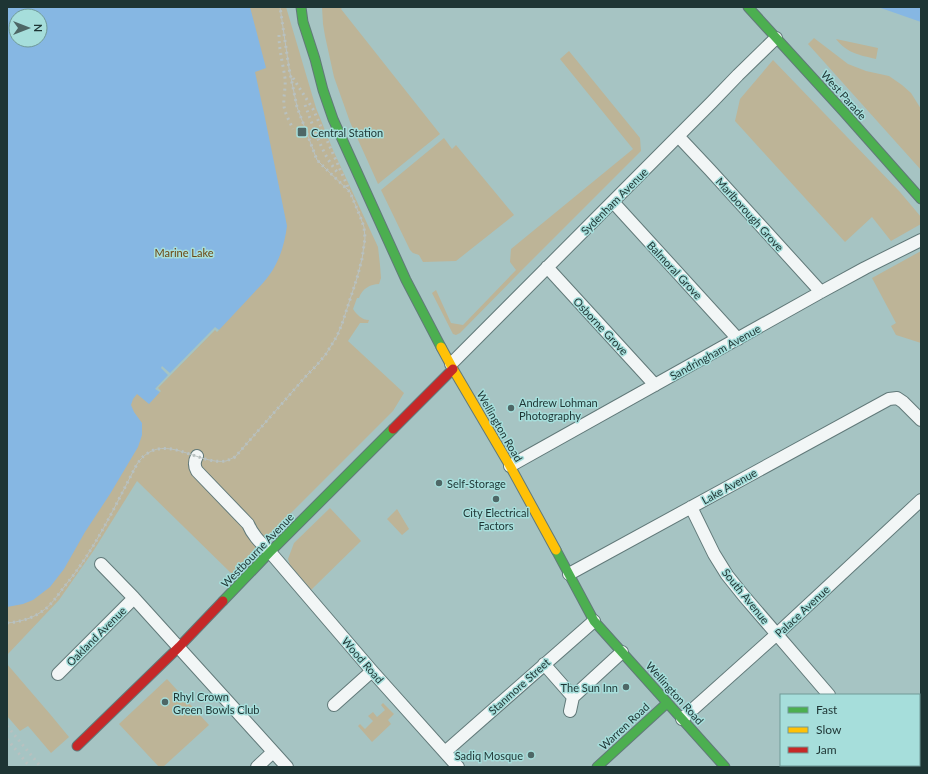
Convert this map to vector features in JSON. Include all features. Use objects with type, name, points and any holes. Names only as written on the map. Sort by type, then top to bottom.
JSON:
[{"type":"main road","name":"Wellington Road","points":[[301,7],[303,22],[333,119],[406,280],[452,366],[510,466],[594,621],[722,766]]},
{"type":"main road","name":"West Parade","points":[[748,7],[921,199]]},
{"type":"main road","name":"Wellington Road","points":[[312,19],[315,59]]},
{"type":"main road","name":"Westbourne Avenue","points":[[77,746],[179,647],[452,366]]},
{"type":"main road","name":"Warren Road","points":[[597,767],[667,703]]},
{"type":"street","name":"Sydenham Avenue","points":[[452,366],[547,267],[776,38]]},
{"type":"street","name":"Marlborough Grove","points":[[678,136],[821,292]]},
{"type":"street","name":"Balmoral Grove","points":[[613,202],[738,339]]},
{"type":"street","name":"Sandringham Avenue","points":[[510,466],[821,292],[921,240]]},
{"type":"street","name":"Osborne Grove","points":[[547,267],[655,385]]},
{"type":"street","name":"Lake Avenue","points":[[569,574],[890,399],[897,398],[903,402],[921,420]]},
{"type":"street","name":"Wood Road","points":[[197,456],[194,461],[194,467],[197,471],[248,524],[251,533],[270,552],[372,671],[458,767]]},
{"type":"street","name":"Palace Avenue","points":[[682,719],[777,634],[921,500]]},
{"type":"street","name":"South Avenue","points":[[691,507],[714,554],[727,575],[828,694]]},
{"type":"street","name":"Oakland Avenue","points":[[101,564],[179,647],[287,767]]},
{"type":"street","name":"Oakland Avenue","points":[[58,674],[134,598]]},
{"type":"street","name":"Stanmore Street","points":[[445,752],[594,621]]},
{"type":"street","points":[[570,711],[573,697],[622,652]]},
{"type":"street","points":[[544,664],[573,697]]},
{"type":"street","points":[[334,705],[372,671]]},
{"type":"street","points":[[257,767],[273,752]]},
{"type":"green space","name":"Marine Lake","points":[[7,7],[286,7],[316,108],[333,150],[378,247],[381,278],[379,284],[370,286],[364,290],[359,298],[357,298],[353,309],[360,317],[369,320],[368,323],[360,323],[348,341],[404,393],[393,411],[254,549],[250,560],[234,576],[137,481],[94,550],[59,600],[7,655]]},
{"type":"green space","points":[[322,7],[343,7],[341,9],[440,134],[378,184],[350,122],[334,77],[325,36]]},
{"type":"green space","points":[[814,38],[848,64],[866,71],[889,76],[911,93],[921,109],[921,170],[808,44]]},
{"type":"green space","points":[[836,39],[878,48],[876,59],[859,55],[849,50],[840,44]]},
{"type":"green space","points":[[569,51],[640,138],[641,151],[460,333],[456,335],[453,334],[432,293],[436,290],[451,323],[463,325],[516,270],[510,262],[511,249],[633,149],[560,59]]},
{"type":"green space","points":[[773,60],[900,192],[921,217],[921,224],[891,241],[872,217],[845,242],[735,121],[740,99]]},
{"type":"green space","points":[[444,138],[452,149],[456,145],[514,215],[456,261],[423,262],[419,255],[410,250],[381,190]]},
{"type":"green space","points":[[921,251],[921,343],[896,335],[891,326],[896,323],[872,278]]},
{"type":"green space","points":[[330,508],[361,541],[311,590],[290,565],[288,559],[294,543]]},
{"type":"green space","points":[[397,509],[409,529],[402,535],[387,519]]},
{"type":"green space","points":[[7,664],[69,737],[51,753],[28,726],[20,731],[7,716]]},
{"type":"green space","name":"Rhyl Crown Green Bowls Club","points":[[167,679],[209,725],[163,767],[159,767],[119,724]]},
{"type":"green space","points":[[383,703],[394,714],[388,720],[391,724],[372,742],[358,726],[360,724],[365,729],[373,721],[368,716],[373,712],[377,717],[385,710],[381,705]]},
{"type":"water","name":"Marine Lake","points":[[7,7],[250,7],[266,68],[255,72],[287,226],[280,256],[268,277],[219,330],[215,328],[156,388],[160,392],[149,404],[137,394],[133,399],[131,405],[142,423],[142,435],[138,447],[85,532],[64,569],[50,587],[33,600],[23,604],[7,607]]},
{"type":"water","points":[[878,7],[921,7],[921,22]]},
{"type":"pier","points":[[215,327],[219,330],[217,332],[215,330],[158,388],[161,391],[160,392],[155,389],[168,375],[161,368],[162,366],[170,373]]},
{"type":"tram line","points":[[7,623],[33,617],[45,610],[54,601],[95,543],[137,464],[145,455],[157,449],[166,448],[216,461],[226,461],[235,457],[316,366],[326,354],[337,336],[362,259],[365,238],[364,227],[350,192],[317,160],[297,107],[289,68],[280,7]]},
{"type":"railway","points":[[7,623],[33,617],[45,610],[54,601],[95,543],[137,464],[145,455],[157,449],[166,448],[216,461],[226,461],[235,457],[316,366],[326,354],[337,336],[362,259],[365,238],[364,227],[350,192],[317,160],[297,107],[289,68],[280,7]]},
{"type":"railway","points":[[279,35],[280,52],[285,78],[284,106],[286,115],[293,129]]},
{"type":"railway","points":[[293,78],[313,109],[348,187]]},
{"type":"railway","points":[[305,105],[323,150],[332,166],[338,173]]},
{"type":"railway","points":[[7,726],[41,767]]},
{"type":"railway","points":[[7,739],[30,767]]},
{"type":"traffic: fast","points":[[301,7],[303,22],[333,119],[406,280],[441,347]]},
{"type":"traffic: fast","points":[[748,7],[921,199]]},
{"type":"traffic: fast","points":[[223,601],[393,429]]},
{"type":"traffic: fast","points":[[556,550],[594,621],[725,767]]},
{"type":"traffic: fast","points":[[597,767],[667,703]]},
{"type":"traffic: slow","points":[[441,347],[510,466],[556,550]]},
{"type":"traffic: jam","points":[[393,429],[453,369]]},
{"type":"traffic: jam","points":[[77,746],[179,647],[223,601]]},
{"type":"place","name":"Central Station","points":[[302,132]]},
{"type":"place","name":"Andrew Lohman Photography","points":[[511,408]]},
{"type":"place","name":"Self-Storage","points":[[439,483]]},
{"type":"place","name":"City Electrical Factors","points":[[496,499]]},
{"type":"place","name":"The Sun Inn","points":[[626,687]]},
{"type":"place","name":"Rhyl Crown Green Bowls Club","points":[[165,702]]},
{"type":"place","name":"Sadiq Mosque","points":[[531,755]]}]
